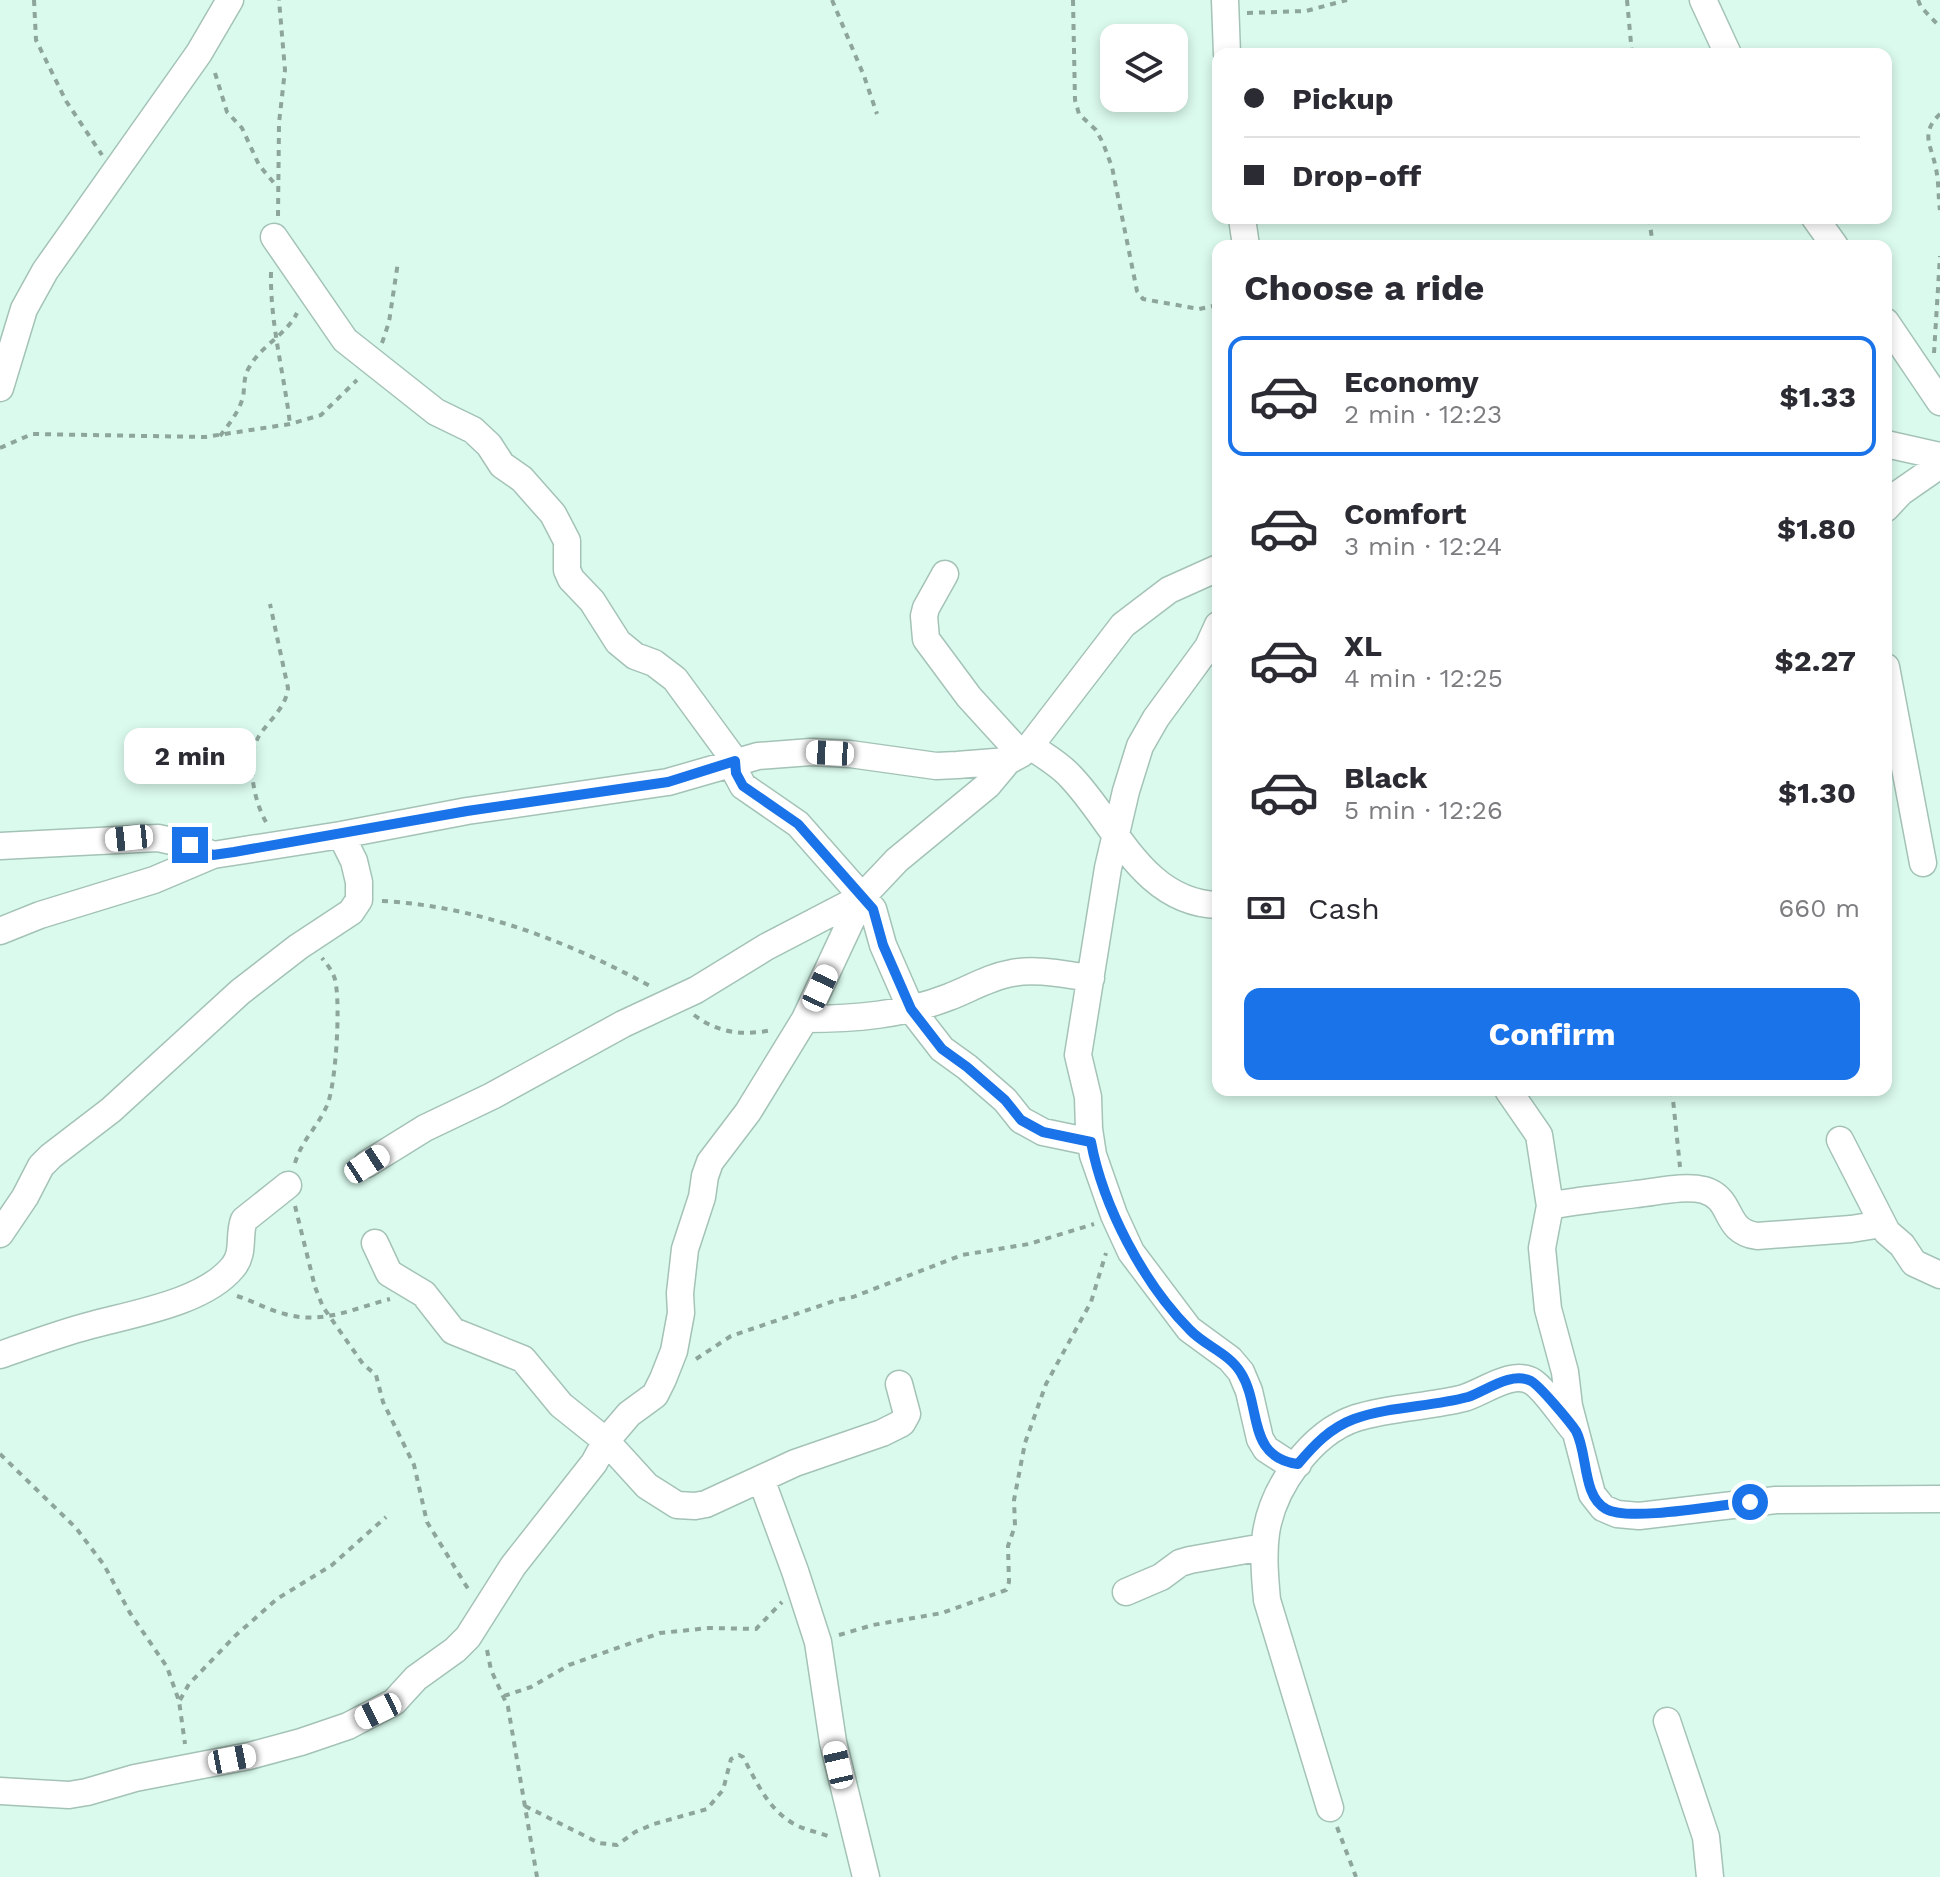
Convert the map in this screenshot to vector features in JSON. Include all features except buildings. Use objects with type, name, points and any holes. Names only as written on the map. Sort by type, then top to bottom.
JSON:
[{"type":"street","points":[[0,388],[12,344],[35,288],[117,166],[199,53],[230,0]]},
{"type":"street","points":[[1703,0],[1725,48]]},
{"type":"street","points":[[1225,6],[1227,48]]},
{"type":"street","points":[[274,237],[336,328],[372,362],[436,412],[473,430],[489,445],[502,465],[522,479],[553,514],[567,541],[567,570],[571,579],[592,601],[618,642],[635,656],[654,663],[675,679],[735,761],[736,773],[743,786],[798,824],[873,909],[883,945],[911,1009],[942,1049],[1005,1100],[1021,1120],[1043,1132],[1091,1142]]},
{"type":"street","points":[[1892,331],[1935,394]]},
{"type":"street","points":[[1892,445],[1940,456]]},
{"type":"street","points":[[1892,502],[1940,465]]},
{"type":"street","points":[[0,1791],[78,1793],[185,1766],[238,1758],[301,1742],[348,1726],[394,1702],[416,1678],[468,1637],[543,1525],[594,1463],[606,1441],[629,1414],[655,1395],[674,1351],[681,1313],[685,1249],[710,1162],[719,1146],[748,1112],[805,1019],[862,897],[897,860],[988,785],[1020,754],[1123,625],[1169,590],[1212,571]]},
{"type":"street","points":[[945,574],[926,608],[926,639],[969,697],[1020,754],[1069,774],[1115,837],[1149,875],[1172,894],[1195,903],[1212,904]]},
{"type":"street","points":[[1212,638],[1140,746],[1115,837],[1078,1055],[1088,1097],[1091,1142],[1114,1215],[1131,1252],[1178,1316],[1201,1340],[1230,1359],[1241,1372],[1249,1391],[1260,1439],[1266,1449],[1286,1462],[1298,1464]]},
{"type":"street","points":[[1892,719],[1923,863]]},
{"type":"street","points":[[0,931],[40,915],[154,880],[213,855],[467,811],[668,782],[758,756],[811,752],[850,754],[936,766],[1020,754]]},
{"type":"street","points":[[0,1234],[41,1166],[51,1156],[111,1110],[240,992],[351,912],[359,900],[359,882],[341,835]]},
{"type":"street","points":[[0,846],[158,838],[190,845],[213,855]]},
{"type":"street","points":[[367,1164],[425,1128],[492,1096],[586,1042],[674,1002],[766,947],[862,897]]},
{"type":"street","points":[[805,1019],[835,1019],[911,1009],[1015,972],[1091,978]]},
{"type":"street","points":[[1512,1096],[1539,1135],[1550,1206],[1542,1248],[1548,1309],[1560,1348],[1569,1406],[1592,1494],[1603,1508],[1617,1514],[1639,1516],[1776,1500],[1940,1499]]},
{"type":"street","points":[[1840,1140],[1882,1224],[1914,1263],[1940,1275]]},
{"type":"street","points":[[0,1355],[91,1325],[128,1317],[204,1289],[233,1267],[240,1256],[244,1220],[288,1185]]},
{"type":"street","points":[[1550,1206],[1685,1189],[1705,1190],[1719,1199],[1743,1234],[1757,1236],[1882,1224]]},
{"type":"street","points":[[375,1243],[389,1273],[419,1290],[434,1304],[453,1331],[523,1359],[561,1405],[606,1441],[647,1486],[677,1505],[706,1504],[902,1423],[907,1414],[899,1384]]},
{"type":"street","points":[[1330,1808],[1267,1600],[1266,1531],[1275,1500],[1298,1464],[1319,1440],[1356,1418],[1451,1401],[1482,1392],[1504,1381],[1521,1379],[1533,1382],[1576,1432]]},
{"type":"street","points":[[761,1479],[818,1642],[833,1742],[866,1877]]},
{"type":"street","points":[[1126,1592],[1190,1560],[1252,1549],[1264,1553]]},
{"type":"street","points":[[1667,1721],[1706,1837],[1710,1877]]},
{"type":"path","points":[[34,0],[34,32],[44,57],[87,135],[100,153],[117,166]]},
{"type":"path","points":[[832,0],[877,114]]},
{"type":"path","points":[[1073,0],[1075,100],[1079,114],[1096,130],[1112,167],[1137,291],[1143,299],[1199,309],[1212,306]]},
{"type":"path","points":[[1225,6],[1306,11],[1347,0]]},
{"type":"path","points":[[1627,0],[1631,48]]},
{"type":"path","points":[[1918,0],[1940,27]]},
{"type":"path","points":[[199,53],[212,66],[227,112],[242,128],[259,165],[279,189]]},
{"type":"path","points":[[1940,114],[1931,122],[1928,141],[1936,169],[1940,210]]},
{"type":"path","points":[[1935,394],[1940,256]]},
{"type":"path","points":[[0,448],[32,434],[220,436],[290,424],[321,415],[344,396],[378,354],[389,322],[398,262]]},
{"type":"path","points":[[220,436],[234,419],[250,365],[289,327],[307,284]]},
{"type":"path","points":[[270,604],[288,688],[287,700],[254,746],[254,791],[261,815],[279,845]]},
{"type":"path","points":[[359,900],[437,907],[512,925],[554,939],[648,984],[707,1024],[742,1034],[769,1031],[805,1019]]},
{"type":"path","points":[[313,938],[321,958],[332,969],[336,984],[338,1007],[334,1057],[329,1100],[321,1118],[302,1142],[288,1185],[304,1234],[315,1287],[328,1316],[363,1364],[376,1375],[383,1402],[414,1465],[427,1522],[481,1615],[491,1670],[504,1696],[514,1732],[537,1877]]},
{"type":"path","points":[[1672,1096],[1676,1148],[1685,1189]]},
{"type":"path","points":[[663,1379],[731,1336],[749,1329],[853,1297],[962,1255],[1029,1244],[1079,1230],[1114,1215]]},
{"type":"path","points":[[818,1642],[873,1625],[942,1613],[1006,1590],[1009,1582],[1008,1546],[1015,1526],[1014,1500],[1025,1443],[1046,1384],[1091,1302],[1103,1265]]},
{"type":"path","points":[[204,1289],[302,1317],[356,1311],[419,1290]]},
{"type":"path","points":[[0,1454],[76,1528],[104,1565],[130,1613],[167,1667],[185,1731],[185,1766]]},
{"type":"path","points":[[179,1701],[189,1684],[235,1636],[277,1599],[332,1565],[386,1517]]},
{"type":"path","points":[[504,1696],[531,1687],[569,1665],[660,1633],[709,1628],[756,1629],[781,1602],[804,1598]]},
{"type":"path","points":[[525,1806],[599,1843],[617,1845],[635,1832],[654,1824],[707,1809],[723,1790],[731,1759],[739,1755],[770,1804],[783,1818],[800,1827],[858,1846]]},
{"type":"path","points":[[1330,1808],[1356,1877]]},
{"type":"route","points":[[190,845],[213,855],[234,852],[467,811],[668,782],[735,761],[736,773],[743,786],[798,824],[873,909],[883,945],[911,1009],[942,1049],[1005,1100],[1021,1120],[1043,1132],[1091,1142],[1114,1215],[1131,1252],[1189,1329],[1230,1359],[1241,1372],[1249,1391],[1260,1439],[1275,1456],[1298,1464],[1319,1440],[1356,1418],[1467,1397],[1504,1381],[1521,1379],[1533,1382],[1576,1432],[1592,1494],[1603,1508],[1617,1514],[1639,1516],[1750,1502]]}]
